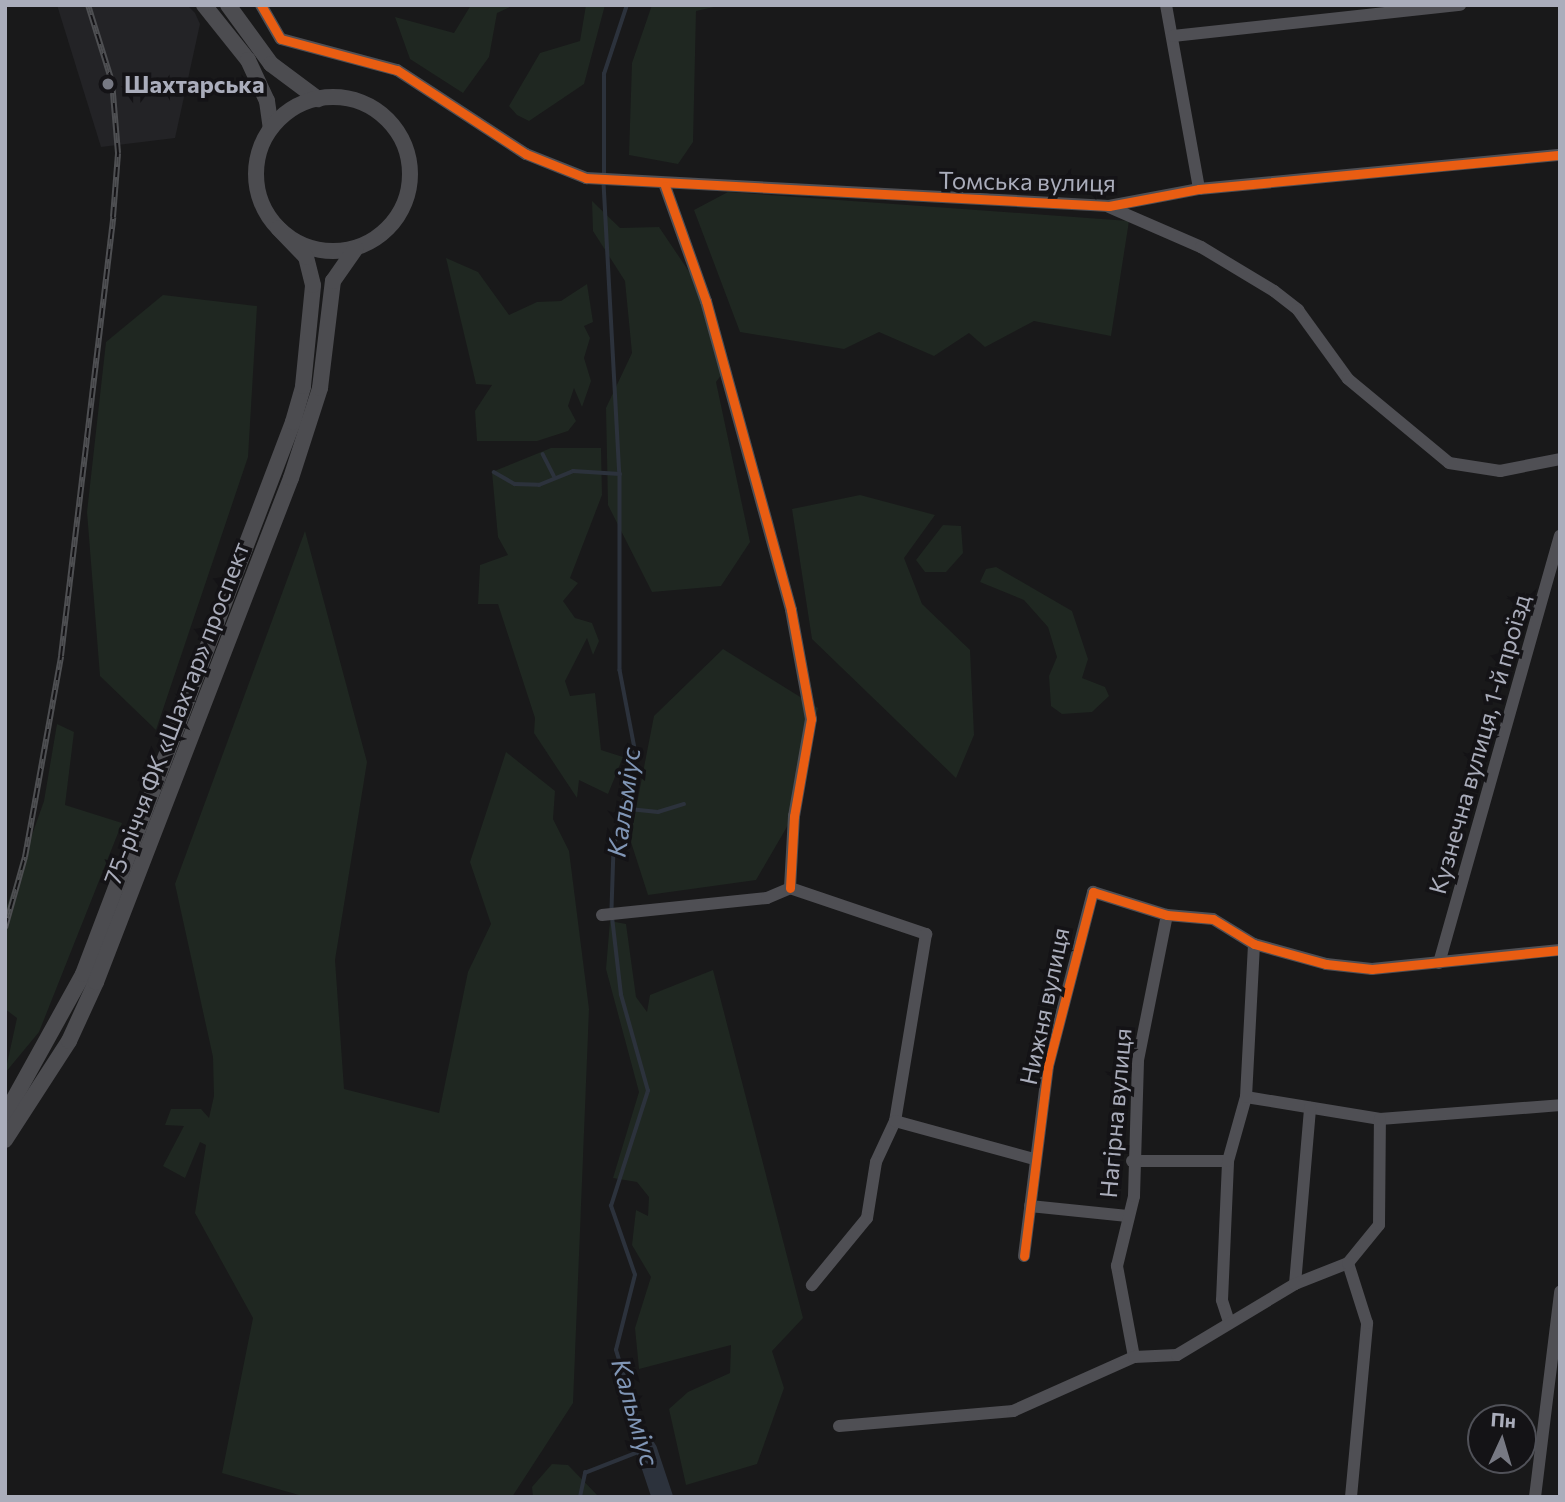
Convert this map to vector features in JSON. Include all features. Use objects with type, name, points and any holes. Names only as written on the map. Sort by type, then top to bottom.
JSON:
[{"type":"main road","points":[[204,5],[218,20],[260,82],[271,128]]},
{"type":"main road","points":[[231,6],[271,64],[318,99],[369,107],[405,145],[410,176],[403,208],[376,239],[356,248],[314,249],[278,228],[257,190],[261,147],[271,128],[292,109],[318,99]]},
{"type":"main road","name":"75-річчя ФК «Шахтар» проспект","points":[[5,1115],[83,974],[278,466],[303,386],[313,312],[309,265],[278,228]]},
{"type":"main road","name":"75-річчя ФК «Шахтар» проспект","points":[[5,1140],[51,1074],[96,982],[286,491],[320,388],[333,281],[356,248]]},
{"type":"street","name":"Томська вулиця","points":[[261,5],[281,39],[397,70],[526,154],[586,178],[617,179],[665,186],[1109,206],[1199,189],[1560,155]]},
{"type":"street","points":[[1166,5],[1199,189]]},
{"type":"street","points":[[1173,36],[1460,5]]},
{"type":"street","points":[[218,20],[231,6]]},
{"type":"street","points":[[665,186],[706,301],[778,560],[811,719],[794,816],[790,888]]},
{"type":"street","points":[[1109,206],[1201,247],[1274,291],[1298,310],[1348,379],[1449,463],[1500,471],[1560,459]]},
{"type":"street","name":"Кузнечна вулиця, 1-й проїзд","points":[[1439,963],[1560,536]]},
{"type":"street","points":[[602,915],[623,915],[767,898],[790,888],[926,934],[895,1121],[876,1162],[867,1218],[812,1285]]},
{"type":"street","name":"Нижня вулиця","points":[[1024,1256],[1034,1158],[1051,1053],[1093,892],[1167,915]]},
{"type":"street","points":[[1167,915],[1213,919],[1254,944],[1372,970],[1560,950]]},
{"type":"street","name":"Нагірна вулиця","points":[[1134,1357],[1117,1266],[1134,1196],[1132,1161],[1138,1060],[1167,915]]},
{"type":"street","points":[[1229,1322],[1222,1300],[1228,1161],[1246,1097],[1254,944]]},
{"type":"street","points":[[1246,1097],[1380,1119],[1560,1105]]},
{"type":"street","points":[[1296,1284],[1310,1108]]},
{"type":"street","points":[[839,1426],[1013,1411],[1134,1357],[1177,1355],[1296,1284],[1348,1263],[1379,1224],[1380,1119]]},
{"type":"street","points":[[895,1121],[1034,1158]]},
{"type":"street","points":[[1132,1161],[1228,1161]]},
{"type":"street","points":[[1030,1206],[1127,1216]]},
{"type":"street","points":[[1348,1263],[1367,1323],[1351,1497]]},
{"type":"street","points":[[1535,1497],[1560,1292]]},
{"type":"shaded area","points":[[57,5],[187,5],[195,13],[200,24],[175,138],[101,147]]},
{"type":"shaded area","points":[[471,5],[514,5],[497,13],[489,57],[463,93],[410,59],[395,17],[454,33]]},
{"type":"shaded area","points":[[586,5],[605,5],[584,84],[529,121],[517,115],[509,106],[540,53],[580,41]]},
{"type":"shaded area","points":[[652,5],[723,5],[696,11],[693,142],[678,164],[629,155],[632,63]]},
{"type":"shaded area","points":[[728,192],[1129,221],[1111,336],[1034,321],[985,347],[969,333],[934,356],[879,332],[844,349],[740,332],[694,210]]},
{"type":"shaded area","points":[[592,201],[620,228],[659,227],[694,279],[722,374],[716,382],[750,542],[721,586],[652,592],[608,505],[606,408],[632,353],[625,281],[593,231]]},
{"type":"shaded area","points":[[446,258],[478,272],[509,315],[537,302],[561,301],[587,284],[593,322],[584,326],[590,338],[584,358],[591,381],[582,407],[574,388],[568,406],[576,421],[568,431],[537,441],[477,441],[475,411],[492,385],[476,384]]},
{"type":"shaded area","points":[[163,295],[257,306],[248,457],[156,730],[100,676],[87,512],[106,342]]},
{"type":"shaded area","points":[[551,448],[601,448],[602,495],[570,578],[578,583],[563,601],[575,618],[592,623],[599,641],[593,655],[587,638],[565,681],[570,696],[595,693],[601,750],[623,757],[608,794],[579,780],[577,798],[534,733],[535,718],[498,604],[478,604],[480,565],[508,555],[498,537],[492,472]]},
{"type":"shaded area","points":[[860,495],[935,515],[904,558],[922,604],[970,650],[974,735],[956,778],[812,639],[792,509]]},
{"type":"shaded area","points":[[943,525],[961,526],[963,553],[946,572],[925,572],[916,560]]},
{"type":"shaded area","points":[[305,531],[367,762],[335,960],[344,1089],[439,1113],[468,972],[491,924],[470,862],[506,752],[555,791],[553,819],[569,851],[589,1009],[573,1403],[512,1497],[306,1497],[222,1473],[253,1318],[195,1213],[206,1145],[200,1142],[185,1178],[163,1166],[184,1126],[165,1125],[171,1109],[201,1109],[209,1118],[214,1096],[213,1057],[175,884]]},
{"type":"shaded area","points":[[996,567],[1072,611],[1088,659],[1082,678],[1105,687],[1109,696],[1092,712],[1062,714],[1051,706],[1049,676],[1057,657],[1048,627],[1024,600],[980,582],[986,569]]},
{"type":"shaded area","points":[[723,649],[818,708],[788,825],[756,880],[648,895],[630,839],[654,716]]},
{"type":"shaded area","points":[[57,724],[74,732],[65,805],[122,823],[39,1032],[5,1073],[17,1018],[5,1009],[5,911],[44,801]]},
{"type":"shaded area","points":[[610,921],[626,924],[636,997],[647,1012],[650,995],[713,970],[803,1318],[772,1351],[784,1388],[757,1464],[686,1485],[669,1409],[688,1392],[730,1373],[731,1345],[639,1369],[635,1328],[651,1277],[632,1245],[636,1210],[648,1216],[649,1197],[637,1182],[613,1178],[639,1092],[606,969]]},
{"type":"shaded area","points":[[552,1464],[568,1465],[599,1497],[533,1497],[532,1487]]},
{"type":"waterway","name":"Кальміус","points":[[604,175],[604,74],[627,5]]},
{"type":"waterway","name":"Кальміус","points":[[604,183],[620,474],[620,670],[635,749],[614,849],[612,909]]},
{"type":"waterway","points":[[543,454],[554,476]]},
{"type":"waterway","points":[[494,472],[515,484],[539,485],[573,471],[620,474]]},
{"type":"waterway","points":[[620,808],[658,812],[684,804]]},
{"type":"waterway","name":"Кальміус","points":[[580,1497],[585,1473],[646,1449],[616,1350],[635,1275],[611,1206],[648,1091],[621,995],[612,917]]},
{"type":"waterway","name":"Кальміус","points":[[646,1449],[662,1497]]},
{"type":"railway","points":[[5,928],[25,857],[61,656],[113,217],[118,153],[112,82],[88,5]]},
{"type":"cycle path","points":[[261,5],[281,39],[397,70],[526,154],[586,178],[1109,206],[1199,189],[1560,155]]},
{"type":"cycle path","points":[[665,186],[706,301],[791,610],[811,719],[794,816],[790,888]]},
{"type":"cycle path","points":[[1024,1256],[1048,1066],[1093,892],[1167,915],[1213,919],[1254,944],[1326,964],[1372,969],[1560,950]]},
{"type":"place","name":"Шахтарська","points":[[108,84]]}]
